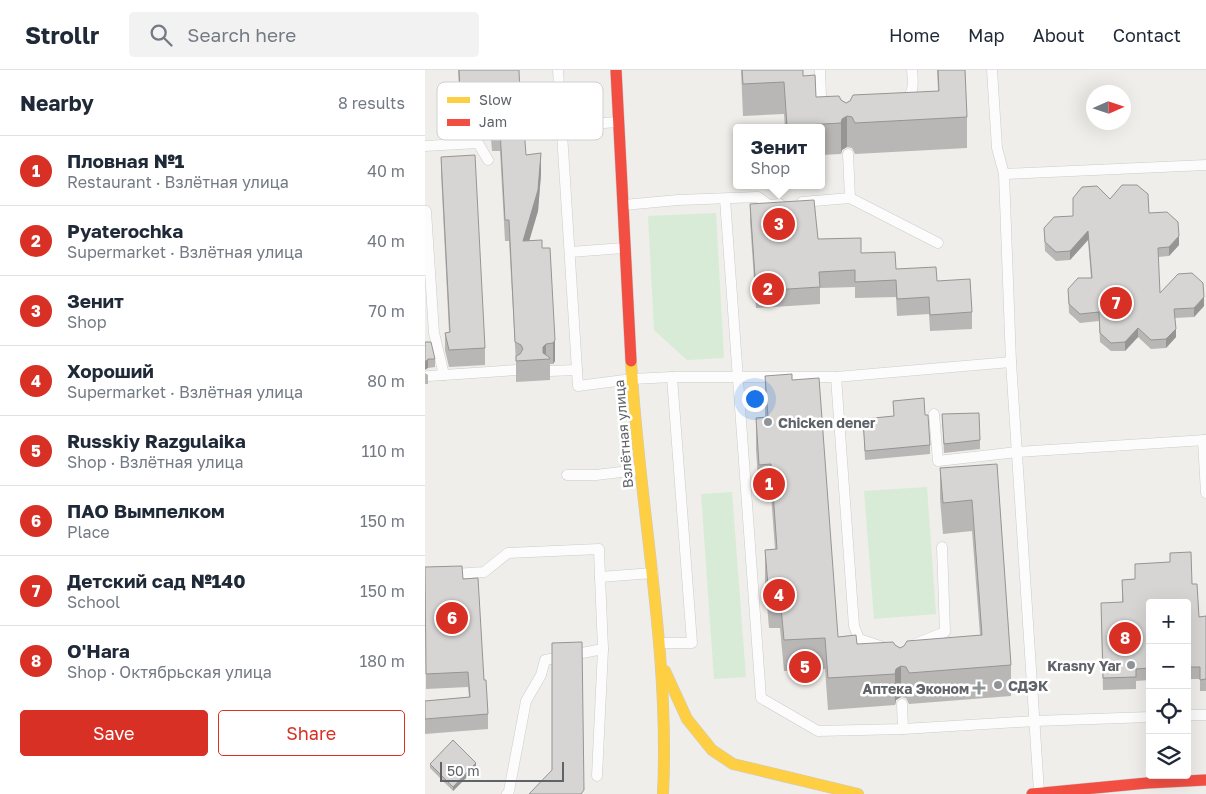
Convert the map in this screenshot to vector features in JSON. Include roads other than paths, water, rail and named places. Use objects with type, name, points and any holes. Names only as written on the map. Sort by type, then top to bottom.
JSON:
[{"type":"main road","name":"Взлётная улица","points":[[616,70],[632,379],[661,661],[663,794]]},
{"type":"main road","points":[[661,661],[687,719],[712,750],[726,760],[733,764],[858,794]]},
{"type":"main road","points":[[1031,794],[1147,783],[1206,780]]},
{"type":"lane","points":[[820,70],[821,97],[827,105],[840,108]]},
{"type":"lane","points":[[893,105],[902,103],[911,94],[913,84],[912,70]]},
{"type":"lane","points":[[992,70],[997,148],[1005,174],[1011,362],[1039,794]]},
{"type":"lane","points":[[603,123],[619,122]]},
{"type":"lane","points":[[562,140],[579,386],[632,379],[673,377],[836,377],[1011,362]]},
{"type":"lane","points":[[425,146],[478,143],[488,160]]},
{"type":"lane","points":[[847,154],[850,198]]},
{"type":"lane","points":[[1005,174],[1206,165]]},
{"type":"lane","points":[[623,205],[677,200],[758,197],[769,205],[850,198],[938,243]]},
{"type":"lane","points":[[725,199],[761,698],[818,732],[903,730],[1035,721],[1146,717]]},
{"type":"lane","points":[[426,211],[434,333],[444,375]]},
{"type":"lane","points":[[570,252],[625,248]]},
{"type":"lane","points":[[428,376],[516,370]]},
{"type":"lane","points":[[549,371],[577,370]]},
{"type":"lane","points":[[659,643],[692,643],[673,377]]},
{"type":"lane","points":[[836,377],[854,626],[859,639],[890,649]]},
{"type":"lane","points":[[934,414],[938,461],[1017,452],[1205,440],[1206,493]]},
{"type":"lane","points":[[567,475],[596,475],[640,470]]},
{"type":"lane","points":[[906,648],[945,632],[942,547]]},
{"type":"lane","points":[[425,576],[484,572],[508,553],[599,549],[603,649],[597,776]]},
{"type":"lane","points":[[600,577],[653,573]]},
{"type":"lane","points":[[507,794],[509,792],[525,701],[541,675],[545,660],[603,649]]},
{"type":"lane","points":[[902,704],[903,730]]},
{"type":"lane","points":[[1191,715],[1206,715]]},
{"type":"place","name":"Зенит","points":[[779,224]]},
{"type":"place","name":"Pyaterochka","points":[[768,289]]},
{"type":"place","name":"Детский сад №140","points":[[1116,303]]},
{"type":"place","name":"Chicken dener","points":[[768,422]]},
{"type":"place","name":"Пловная №1","points":[[769,484]]},
{"type":"place","name":"Хороший","points":[[779,595]]},
{"type":"place","name":"ПАО Вымпелком","points":[[452,618]]},
{"type":"place","name":"O'Hara","points":[[1125,638]]},
{"type":"place","name":"Krasny Yar","points":[[1131,665]]},
{"type":"place","name":"Russkiy Razgulaika","points":[[805,667]]},
{"type":"place","name":"СДЭК","points":[[998,685]]},
{"type":"place","name":"Аптека Эконом","points":[[979,688]]}]
